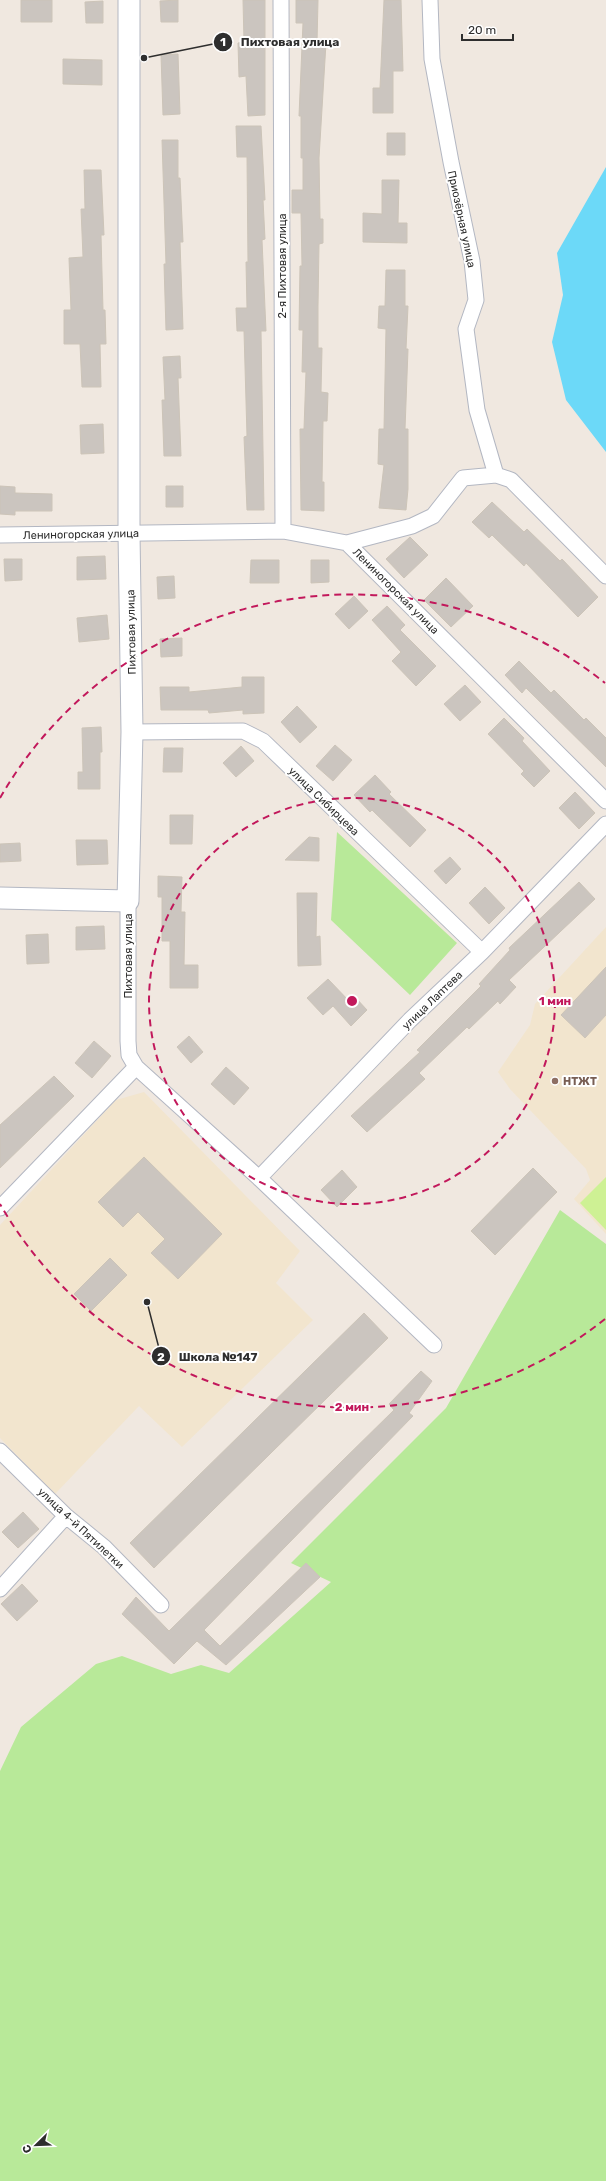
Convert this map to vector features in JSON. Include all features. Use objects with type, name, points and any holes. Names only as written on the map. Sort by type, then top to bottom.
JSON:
[{"type":"street","name":"Пихтовая улица","points":[[129,0],[129,533],[132,732],[128,901],[128,1041],[129,1055],[136,1067]]},
{"type":"street","name":"2-я Пихтовая улица","points":[[281,0],[283,531]]},
{"type":"street","name":"Приозёрная улица","points":[[430,0],[432,59],[451,162],[472,261],[476,300],[466,329],[477,410],[496,475]]},
{"type":"street","points":[[347,543],[412,526],[426,520],[433,516],[463,478],[496,475],[511,480],[606,576]]},
{"type":"street","name":"Лениногорская улица","points":[[0,535],[283,531],[347,543],[606,801]]},
{"type":"street","name":"улица Сибирцева","points":[[132,732],[243,731],[263,741],[482,952]]},
{"type":"street","name":"улица Лаптева","points":[[259,1178],[410,1020],[482,952],[606,824]]},
{"type":"street","points":[[0,898],[128,901]]},
{"type":"street","points":[[0,1208],[136,1067],[259,1178],[434,1345]]},
{"type":"street","name":"улица 4-й Пятилетки","points":[[0,1451],[66,1516],[104,1547],[161,1605]]},
{"type":"street","points":[[0,1589],[66,1516]]},
{"type":"shaded area","name":"НТЖТ","points":[[606,927],[606,1234],[574,1199],[590,1180],[586,1169],[510,1089],[498,1072],[530,1025],[535,1004]]},
{"type":"shaded area","points":[[144,1092],[300,1251],[276,1283],[313,1320],[182,1447],[139,1406],[55,1494],[0,1438],[0,1225],[116,1100]]},
{"type":"green space","points":[[337,832],[457,943],[410,995],[331,920]]},
{"type":"green space","points":[[606,1177],[606,1230],[580,1203]]},
{"type":"green space","points":[[560,1210],[606,1244],[606,2181],[0,2181],[0,1771],[21,1727],[96,1664],[122,1656],[171,1674],[201,1665],[229,1673],[331,1582],[291,1563],[446,1408]]},
{"type":"water","points":[[606,167],[606,452],[566,400],[552,342],[563,295],[557,253]]},
{"type":"building","points":[[21,0],[52,0],[52,22],[21,22]]},
{"type":"building","points":[[178,0],[178,22],[161,22],[160,1]]},
{"type":"building","points":[[243,0],[265,0],[265,115],[248,116],[246,76],[239,77],[238,43],[244,42]]},
{"type":"building","points":[[296,0],[318,0],[317,43],[326,43],[319,158],[320,219],[323,219],[323,243],[319,244],[318,306],[318,348],[322,348],[321,392],[328,393],[327,421],[323,421],[322,482],[324,482],[324,511],[301,510],[300,429],[304,429],[306,372],[302,372],[303,330],[299,330],[300,266],[302,266],[301,213],[292,213],[292,190],[303,190],[301,116],[299,116],[303,23],[296,23]]},
{"type":"building","points":[[384,0],[401,0],[403,71],[393,71],[393,113],[373,113],[373,88],[380,88]]},
{"type":"building","points":[[103,1],[103,23],[86,23],[85,2]]},
{"type":"building","points":[[178,54],[180,114],[163,115],[161,55]]},
{"type":"building","points":[[63,59],[102,60],[102,85],[63,84]]},
{"type":"building","points":[[236,126],[261,126],[265,200],[263,200],[265,239],[262,240],[266,331],[261,331],[264,510],[247,510],[244,437],[247,436],[244,331],[237,331],[236,308],[247,308],[247,157],[237,157]]},
{"type":"building","points":[[387,133],[405,133],[405,155],[387,155]]},
{"type":"building","points":[[162,140],[178,140],[178,178],[180,178],[183,242],[180,242],[183,329],[166,330],[164,264],[166,264]]},
{"type":"building","points":[[84,170],[101,170],[104,235],[101,235],[103,310],[105,310],[106,344],[100,344],[101,387],[82,387],[80,344],[64,344],[64,310],[71,310],[69,258],[83,257],[81,209],[85,209]]},
{"type":"building","points":[[382,180],[399,180],[398,223],[407,223],[407,243],[363,242],[363,213],[382,214]]},
{"type":"building","points":[[386,270],[405,270],[405,306],[408,306],[405,429],[408,429],[408,489],[406,510],[379,508],[384,465],[378,464],[379,429],[384,429],[386,329],[378,328],[379,306],[385,306]]},
{"type":"building","points":[[180,356],[181,378],[178,378],[181,456],[164,456],[162,400],[165,400],[163,357]]},
{"type":"building","points":[[103,424],[104,453],[81,454],[80,425]]},
{"type":"building","points":[[0,486],[15,487],[15,493],[52,494],[52,511],[15,511],[15,515],[0,514]]},
{"type":"building","points":[[166,486],[183,486],[183,507],[166,507]]},
{"type":"building","points":[[492,502],[524,532],[527,529],[560,561],[562,559],[598,597],[578,617],[526,563],[524,566],[492,535],[489,538],[472,522]]},
{"type":"building","points":[[410,537],[428,555],[404,578],[386,559]]},
{"type":"building","points":[[105,556],[106,579],[77,580],[77,557]]},
{"type":"building","points":[[4,559],[22,559],[22,580],[5,581]]},
{"type":"building","points":[[251,560],[279,560],[279,583],[250,583]]},
{"type":"building","points":[[311,560],[329,560],[329,582],[311,583]]},
{"type":"building","points":[[174,576],[175,598],[158,599],[157,577]]},
{"type":"building","points":[[446,578],[473,606],[451,627],[424,600]]},
{"type":"building","points":[[354,596],[368,611],[349,629],[335,614]]},
{"type":"building","points":[[387,606],[405,625],[400,630],[436,666],[416,686],[392,661],[401,652],[372,620]]},
{"type":"building","points":[[107,615],[109,639],[79,642],[77,618]]},
{"type":"building","points":[[182,638],[182,656],[161,657],[160,639]]},
{"type":"building","points":[[519,661],[551,693],[554,690],[584,720],[586,718],[606,738],[606,767],[526,688],[522,693],[505,675]]},
{"type":"building","points":[[242,677],[264,677],[264,713],[243,714],[243,710],[209,713],[208,710],[161,710],[160,687],[189,687],[189,692],[242,687]]},
{"type":"building","points":[[465,685],[481,702],[460,721],[444,704]]},
{"type":"building","points":[[297,706],[317,727],[300,743],[281,722]]},
{"type":"building","points":[[504,718],[524,738],[522,741],[550,771],[534,787],[521,774],[524,771],[488,734]]},
{"type":"building","points":[[101,727],[102,752],[100,752],[100,789],[78,789],[78,772],[83,772],[82,728]]},
{"type":"building","points":[[335,745],[352,760],[333,781],[316,766]]},
{"type":"building","points":[[241,746],[254,761],[236,777],[223,763]]},
{"type":"building","points":[[164,748],[183,748],[182,772],[163,772]]},
{"type":"building","points":[[375,775],[391,792],[389,794],[426,830],[410,847],[372,810],[370,812],[354,795]]},
{"type":"building","points":[[575,792],[595,813],[579,829],[559,808]]},
{"type":"building","points":[[170,815],[193,815],[192,844],[170,844]]},
{"type":"building","points":[[309,837],[319,838],[319,861],[285,860]]},
{"type":"building","points":[[76,840],[107,840],[108,864],[77,865]]},
{"type":"building","points":[[20,843],[21,861],[0,862],[0,844]]},
{"type":"building","points":[[450,857],[461,869],[446,884],[434,871]]},
{"type":"building","points":[[158,876],[182,877],[181,912],[185,912],[184,965],[198,965],[198,988],[170,988],[170,941],[162,941],[162,897],[158,897]]},
{"type":"building","points":[[579,882],[595,899],[509,980],[516,987],[500,1004],[498,1001],[469,1029],[467,1027],[419,1073],[425,1079],[367,1132],[351,1116],[420,1052],[417,1050],[481,986],[479,984],[510,950],[509,948]]},
{"type":"building","points":[[485,887],[505,908],[489,924],[469,903]]},
{"type":"building","points":[[297,893],[317,893],[316,937],[320,936],[321,965],[298,966]]},
{"type":"building","points":[[104,926],[105,949],[76,950],[76,927]]},
{"type":"building","points":[[48,934],[49,963],[27,964],[26,935]]},
{"type":"building","points":[[606,967],[606,1015],[585,1038],[561,1015]]},
{"type":"building","points":[[328,979],[350,1002],[355,997],[367,1010],[351,1026],[333,1006],[323,1015],[307,998]]},
{"type":"building","points":[[189,1036],[203,1052],[191,1063],[177,1047]]},
{"type":"building","points":[[94,1041],[111,1056],[92,1078],[75,1063]]},
{"type":"building","points":[[226,1067],[249,1088],[234,1105],[211,1084]]},
{"type":"building","points":[[54,1076],[74,1096],[0,1168],[0,1125]]},
{"type":"building","points":[[144,1157],[222,1234],[178,1279],[151,1253],[165,1239],[138,1212],[123,1227],[98,1202]]},
{"type":"building","points":[[533,1168],[557,1192],[495,1255],[471,1231]]},
{"type":"building","points":[[342,1170],[357,1187],[337,1207],[321,1190]]},
{"type":"building","points":[[110,1258],[127,1275],[91,1311],[74,1294]]},
{"type":"building","points":[[364,1313],[388,1338],[154,1568],[130,1543]]},
{"type":"building","points":[[421,1371],[432,1381],[409,1413],[413,1416],[204,1630],[220,1646],[306,1563],[320,1577],[226,1665],[197,1641],[174,1664],[122,1614],[136,1597],[169,1631],[394,1410],[389,1404]]},
{"type":"building","points":[[23,1512],[39,1529],[18,1548],[2,1532]]},
{"type":"building","points":[[22,1584],[38,1601],[17,1621],[1,1604]]},
{"type":"place","name":"Пихтовая улица","points":[[144,58]]},
{"type":"place","name":"НТЖТ","points":[[555,1081]]},
{"type":"place","name":"Школа №147","points":[[147,1302]]}]
